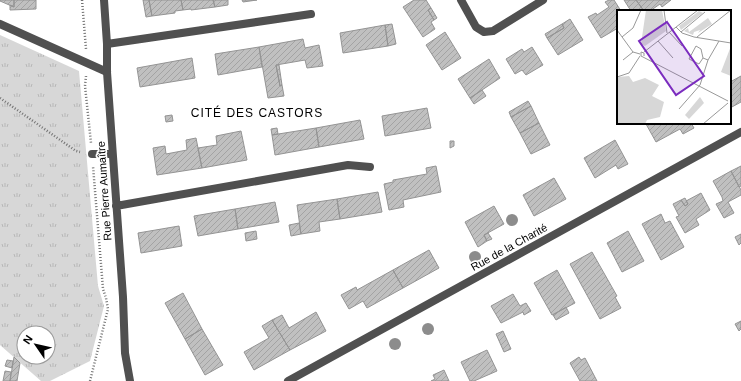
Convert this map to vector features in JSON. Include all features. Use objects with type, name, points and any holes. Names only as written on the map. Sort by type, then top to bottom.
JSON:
[{"type":"street","name":"Rue Pierre Aumaître","points":[[104,0],[112,154],[123,297],[125,353],[130,381]]},
{"type":"street","points":[[461,0],[476,27],[484,32],[493,31],[543,0]]},
{"type":"street","points":[[107,44],[311,14]]},
{"type":"street","points":[[0,24],[107,72]]},
{"type":"street","name":"Rue de la Charité","points":[[288,381],[741,132]]},
{"type":"street","points":[[92,154],[112,154]]},
{"type":"street","points":[[116,206],[348,165],[370,167]]},
{"type":"path","points":[[82,0],[87,63],[86,86],[103,289],[108,309],[90,381]]},
{"type":"path","points":[[0,98],[76,151],[92,154]]},
{"type":"green space","points":[[0,35],[79,71],[98,286],[104,306],[90,361],[50,381],[41,381],[23,365],[56,365],[56,325],[16,325],[16,359],[0,345]]},
{"type":"building","points":[[14,0],[14,7],[0,1]]},
{"type":"building","points":[[14,0],[36,0],[36,9],[10,10],[10,5],[14,7]]},
{"type":"building","points":[[143,0],[149,0],[152,16],[146,17]]},
{"type":"building","points":[[149,0],[181,0],[183,10],[175,11],[175,13],[152,16]]},
{"type":"building","points":[[181,0],[213,0],[215,7],[183,10]]},
{"type":"building","points":[[213,0],[228,0],[228,5],[215,7]]},
{"type":"building","points":[[242,0],[257,0],[243,2]]},
{"type":"building","points":[[414,0],[426,0],[431,8],[428,10],[434,20],[431,22],[435,29],[423,37],[403,7]]},
{"type":"building","points":[[614,0],[620,10],[617,10],[617,29],[601,38],[588,17],[596,13],[597,15],[609,7],[605,2]]},
{"type":"building","points":[[624,0],[636,0],[643,10],[630,10]]},
{"type":"building","points":[[636,0],[671,0],[662,7],[660,4],[651,10],[643,10]]},
{"type":"building","points":[[431,8],[437,18],[434,20],[428,10]]},
{"type":"building","points":[[570,19],[583,40],[558,55],[547,38],[564,28],[562,24]]},
{"type":"building","points":[[392,24],[396,44],[388,46],[385,25]]},
{"type":"building","points":[[562,24],[564,28],[547,38],[545,34]]},
{"type":"building","points":[[385,25],[388,46],[343,53],[340,33]]},
{"type":"building","points":[[445,32],[461,58],[442,70],[426,45]]},
{"type":"building","points":[[303,39],[305,48],[319,45],[323,66],[307,68],[305,60],[276,65],[280,86],[282,85],[284,96],[268,98],[259,47]]},
{"type":"building","points":[[259,47],[262,67],[218,75],[215,54]]},
{"type":"building","points":[[532,47],[543,65],[526,75],[522,70],[515,74],[506,59],[522,49],[524,52]]},
{"type":"building","points":[[192,58],[195,78],[140,87],[137,68]]},
{"type":"building","points":[[489,59],[500,78],[470,98],[458,79]]},
{"type":"building","points":[[276,65],[279,65],[282,85],[280,86]]},
{"type":"building","points":[[741,76],[741,102],[731,107],[731,81]]},
{"type":"building","points":[[482,90],[486,96],[474,104],[470,98]]},
{"type":"building","points":[[528,101],[531,106],[511,117],[509,112]]},
{"type":"building","points":[[531,106],[539,123],[520,133],[511,117]]},
{"type":"building","points":[[427,108],[431,128],[385,136],[382,116]]},
{"type":"building","points":[[172,115],[173,121],[166,122],[165,116]]},
{"type":"building","points":[[360,120],[364,139],[319,147],[316,128]]},
{"type":"building","points":[[539,123],[550,145],[531,154],[520,133]]},
{"type":"building","points":[[646,124],[692,124],[694,128],[683,134],[680,129],[656,142]]},
{"type":"building","points":[[277,128],[278,134],[272,135],[271,129]]},
{"type":"building","points":[[316,128],[319,147],[275,155],[272,135]]},
{"type":"building","points":[[241,131],[247,160],[202,168],[198,148],[217,145],[216,136]]},
{"type":"building","points":[[196,138],[202,168],[157,175],[153,148],[165,146],[166,154],[187,150],[186,140]]},
{"type":"building","points":[[615,140],[628,164],[618,169],[616,165],[595,178],[584,158]]},
{"type":"building","points":[[450,141],[454,141],[454,146],[450,148]]},
{"type":"building","points":[[436,166],[441,192],[403,200],[404,207],[389,210],[384,184],[393,182],[393,180],[427,174],[426,168]]},
{"type":"building","points":[[741,166],[741,186],[739,187],[731,171]]},
{"type":"building","points":[[731,171],[741,190],[741,195],[728,202],[734,213],[724,218],[716,204],[723,201],[722,197],[713,181]]},
{"type":"building","points":[[554,178],[566,199],[534,216],[523,195]]},
{"type":"building","points":[[378,192],[382,212],[340,219],[337,199]]},
{"type":"building","points":[[701,193],[710,210],[696,219],[699,225],[685,233],[676,217],[679,216],[673,204],[681,200],[685,206],[688,204],[686,201]]},
{"type":"building","points":[[685,198],[688,204],[685,206],[681,200]]},
{"type":"building","points":[[337,199],[340,219],[319,222],[320,231],[301,234],[297,205]]},
{"type":"building","points":[[275,202],[279,222],[238,229],[235,209]]},
{"type":"building","points":[[494,206],[504,224],[484,235],[487,241],[478,247],[465,222]]},
{"type":"building","points":[[235,209],[238,229],[198,236],[194,216]]},
{"type":"building","points":[[661,214],[665,223],[670,221],[684,247],[661,260],[642,224]]},
{"type":"building","points":[[299,223],[301,234],[291,236],[289,225]]},
{"type":"building","points":[[179,226],[182,246],[141,253],[138,233]]},
{"type":"building","points":[[256,231],[257,239],[246,241],[245,233]]},
{"type":"building","points":[[628,231],[644,261],[622,272],[607,243]]},
{"type":"building","points":[[488,233],[492,239],[487,241],[484,235]]},
{"type":"building","points":[[741,234],[741,243],[739,245],[735,237]]},
{"type":"building","points":[[429,250],[439,268],[403,288],[393,270]]},
{"type":"building","points":[[592,252],[617,296],[615,297],[621,308],[600,319],[570,264]]},
{"type":"building","points":[[393,270],[403,288],[367,308],[363,301],[349,309],[341,295],[356,287],[357,290]]},
{"type":"building","points":[[557,270],[575,303],[552,315],[534,283]]},
{"type":"building","points":[[183,293],[202,329],[185,339],[165,303]]},
{"type":"building","points":[[513,294],[520,306],[526,303],[531,311],[524,315],[523,312],[501,323],[491,306]]},
{"type":"building","points":[[566,307],[569,313],[556,320],[553,315]]},
{"type":"building","points":[[316,312],[326,331],[290,350],[272,320],[282,315],[289,328]]},
{"type":"building","points":[[272,320],[290,350],[254,370],[244,352],[269,338],[262,326]]},
{"type":"building","points":[[741,321],[741,329],[739,331],[735,324]]},
{"type":"building","points":[[202,329],[223,365],[205,375],[185,339]]},
{"type":"building","points":[[503,331],[511,349],[504,352],[496,334]]},
{"type":"building","points":[[487,350],[497,371],[474,381],[470,381],[461,362]]},
{"type":"building","points":[[14,357],[16,359],[16,365],[20,365],[17,381],[10,381]]},
{"type":"building","points":[[579,357],[581,360],[585,358],[597,381],[580,381],[570,363]]},
{"type":"building","points":[[7,360],[13,361],[12,368],[5,366]]},
{"type":"building","points":[[444,370],[449,381],[431,381],[435,379],[433,375]]},
{"type":"building","points":[[5,371],[11,372],[10,381],[3,381]]},
{"type":"district","name":"CITÉ DES CASTORS","points":[[257,113]]}]
